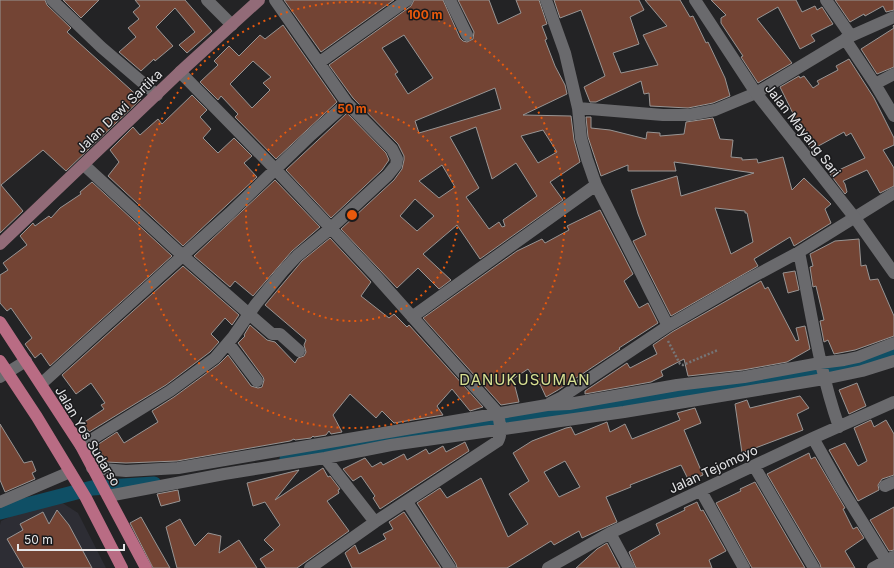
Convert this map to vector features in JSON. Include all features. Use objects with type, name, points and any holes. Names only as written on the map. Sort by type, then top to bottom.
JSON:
[{"type":"main road","name":"Jalan Dewi Sartika","points":[[0,244],[180,72],[260,0]]},
{"type":"main road","name":"Jalan Yos Sudarso","points":[[0,322],[81,446],[146,568]]},
{"type":"main road","points":[[0,361],[4,375],[37,417],[86,498],[122,568]]},
{"type":"street","points":[[52,0],[101,47],[157,95]]},
{"type":"street","points":[[207,0],[232,24]]},
{"type":"street","points":[[81,446],[170,391],[215,358],[297,256],[331,228],[396,166],[397,159],[392,149],[347,103],[276,0]]},
{"type":"street","points":[[320,62],[407,0]]},
{"type":"street","points":[[450,0],[467,35]]},
{"type":"street","points":[[546,0],[565,53],[578,108],[581,138],[596,185],[666,328]]},
{"type":"street","name":"Jalan Mayang Sari","points":[[695,0],[756,93],[855,218],[894,273]]},
{"type":"street","points":[[826,0],[894,116]]},
{"type":"street","points":[[578,108],[663,115],[689,115],[715,110],[756,93],[848,37],[894,17]]},
{"type":"street","points":[[180,72],[331,228],[412,317],[499,421],[500,437],[491,447],[375,522],[310,568]]},
{"type":"street","points":[[875,84],[894,74]]},
{"type":"street","points":[[41,384],[183,256],[347,103]]},
{"type":"street","points":[[84,165],[183,256],[272,334],[280,334],[299,351]]},
{"type":"street","points":[[412,317],[596,185]]},
{"type":"street","points":[[108,496],[391,445],[499,421],[547,405],[562,397],[666,328],[745,281],[799,252],[894,193]]},
{"type":"street","points":[[799,252],[822,371],[839,427]]},
{"type":"street","points":[[228,343],[257,381]]},
{"type":"street","points":[[93,470],[126,471],[178,468],[284,451],[322,443],[499,421],[544,422],[624,412],[822,371],[894,343]]},
{"type":"street","points":[[547,405],[569,404],[678,385],[744,377],[822,371],[862,371],[894,360]]},
{"type":"street","points":[[4,375],[26,361]]},
{"type":"street","name":"Jalan Tejomoyo","points":[[548,568],[610,534],[813,438],[894,403]]},
{"type":"street","points":[[813,438],[840,486],[891,562],[873,568]]},
{"type":"street","points":[[325,458],[375,522]]},
{"type":"street","points":[[754,466],[814,568]]},
{"type":"street","points":[[0,502],[73,477]]},
{"type":"street","points":[[701,491],[744,568]]},
{"type":"street","points":[[407,502],[450,568]]},
{"type":"street","points":[[610,534],[629,568]]},
{"type":"path","points":[[666,328],[680,364],[683,365],[718,350]]},
{"type":"shaded area","points":[[61,502],[78,513],[106,568],[0,568],[1,521],[18,513]]},
{"type":"building","points":[[0,0],[45,0],[47,5],[71,28],[67,32],[141,99],[66,171],[43,150],[1,185],[23,211],[0,233]]},
{"type":"building","points":[[63,0],[99,0],[81,18]]},
{"type":"building","points":[[135,0],[185,0],[212,31],[187,53],[179,45],[195,32],[175,8],[156,27],[173,46],[155,61],[154,59],[141,71],[119,52],[136,37],[128,28],[139,19],[133,12],[140,6]]},
{"type":"building","points":[[284,0],[394,0],[321,52]]},
{"type":"building","points":[[414,0],[443,0],[460,38],[467,42],[473,39],[474,32],[458,0],[489,0],[498,24],[521,13],[516,0],[539,0],[547,24],[542,26],[547,39],[545,40],[555,66],[565,85],[567,94],[523,115],[571,116],[574,140],[580,162],[550,182],[563,200],[480,259],[457,225],[423,254],[451,280],[439,289],[418,268],[397,288],[341,229],[394,180],[402,169],[404,156],[398,144],[353,98],[329,65],[411,6]],"holes":[[[404,35],[433,78],[408,94],[395,74],[398,72],[382,48]],[[495,88],[501,109],[419,133],[415,121]],[[476,127],[492,179],[516,163],[537,196],[503,220],[505,226],[502,227],[499,222],[489,229],[466,197],[479,188],[450,137]],[[543,130],[557,152],[538,163],[521,136]],[[442,165],[455,187],[439,198],[419,181]],[[415,199],[434,216],[417,231],[400,216]]]},
{"type":"building","points":[[554,0],[639,0],[644,10],[630,17],[639,44],[613,53],[621,73],[658,65],[643,35],[667,26],[645,0],[680,0],[690,17],[693,16],[706,43],[708,42],[725,78],[730,96],[713,103],[688,108],[650,106],[649,93],[644,94],[641,81],[596,102],[590,102],[584,87],[605,76],[581,10],[560,18]]},
{"type":"building","points":[[711,0],[796,0],[802,12],[815,6],[817,10],[822,7],[833,24],[811,35],[815,41],[800,49],[778,7],[757,19],[792,63],[758,83],[741,57],[743,56],[721,23],[721,18],[726,15]]},
{"type":"building","points":[[835,0],[894,0],[894,10],[886,12],[883,6],[850,22]]},
{"type":"building","points":[[283,25],[337,102],[276,159],[235,117],[238,114],[221,96],[218,100],[200,82],[218,65],[214,61],[229,46],[239,56],[260,35],[265,39]],"holes":[[[253,61],[271,77],[263,83],[270,90],[252,108],[230,84]]]},
{"type":"building","points":[[894,28],[894,67],[877,74],[861,49]]},
{"type":"building","points":[[849,59],[874,98],[894,138],[894,145],[883,150],[894,168],[894,186],[880,193],[867,170],[843,181],[847,192],[845,194],[830,174],[865,158],[851,133],[846,136],[844,132],[811,150],[780,87],[799,76],[800,78],[804,76],[813,88],[819,84],[817,81],[838,70],[836,66]]},
{"type":"building","points":[[192,95],[207,110],[200,117],[211,129],[203,138],[218,153],[234,138],[252,156],[244,163],[257,177],[183,246],[108,176],[119,162],[110,150],[133,127],[140,135],[158,119],[162,124]]},
{"type":"building","points":[[347,113],[386,153],[389,160],[382,170],[331,218],[286,170]]},
{"type":"building","points":[[586,117],[591,117],[591,128],[610,130],[646,139],[647,132],[660,133],[660,136],[684,134],[686,122],[713,118],[720,139],[733,140],[731,157],[742,158],[742,160],[757,159],[758,163],[783,157],[792,190],[804,178],[831,204],[825,209],[831,223],[794,246],[790,237],[754,259],[758,266],[671,316],[633,241],[646,235],[631,190],[677,176],[681,196],[754,173],[674,162],[676,171],[628,171],[628,165],[601,176],[588,137]],"holes":[[[715,208],[745,211],[745,213],[747,213],[753,242],[731,254]]]},
{"type":"building","points":[[275,180],[320,227],[292,251],[253,296],[235,281],[230,287],[194,256]]},
{"type":"building","points":[[92,182],[172,256],[50,366],[41,353],[35,358],[25,344],[32,338],[11,308],[7,311],[0,303],[0,275],[8,270],[3,263],[27,245],[20,236],[33,223],[35,226],[49,216],[51,218],[60,208],[81,194],[80,192]]},
{"type":"building","points":[[600,210],[633,274],[624,281],[639,308],[648,303],[658,323],[546,397],[540,384],[539,385],[528,369],[513,379],[519,402],[501,405],[423,318],[517,251],[542,239],[545,243],[569,230],[567,226]]},
{"type":"building","points":[[330,238],[371,282],[361,296],[389,318],[394,314],[407,327],[409,325],[483,407],[470,411],[452,389],[437,406],[443,415],[394,423],[382,411],[376,418],[350,394],[333,415],[342,432],[331,434],[329,431],[326,435],[313,436],[311,438],[294,439],[290,441],[177,461],[126,463],[106,462],[97,445],[117,432],[124,443],[158,422],[152,411],[219,364],[228,355],[251,386],[258,388],[262,387],[264,380],[263,377],[238,343],[245,336],[244,335],[250,325],[267,340],[275,342],[295,363],[298,358],[304,356],[306,352],[304,345],[306,340],[265,305],[302,261]]},
{"type":"building","points":[[859,239],[861,266],[866,265],[870,280],[878,279],[894,316],[894,336],[855,350],[834,354],[828,340],[824,342],[820,321],[824,320],[816,286],[813,287],[810,267],[813,266],[810,254],[835,241]]},
{"type":"building","points":[[183,266],[239,315],[232,325],[225,318],[211,334],[219,342],[210,352],[166,385],[89,432],[83,423],[104,409],[101,405],[105,403],[91,383],[76,394],[62,375]]},
{"type":"building","points":[[795,271],[799,290],[788,293],[783,273]]},
{"type":"building","points":[[761,281],[765,289],[768,287],[796,341],[799,340],[796,328],[805,326],[810,349],[787,362],[743,370],[688,376],[684,359],[661,371],[663,376],[651,382],[585,394],[585,391],[627,363],[630,368],[657,354],[653,345],[672,332]]},
{"type":"building","points":[[857,383],[866,406],[849,414],[839,390]]},
{"type":"building","points":[[800,396],[809,408],[797,414],[803,430],[742,453],[735,404],[747,400],[750,408]]},
{"type":"building","points":[[695,408],[701,423],[684,430],[703,475],[689,481],[681,465],[630,485],[631,487],[606,497],[617,522],[582,538],[579,531],[554,545],[551,541],[507,568],[457,568],[456,564],[417,503],[440,488],[447,498],[481,478],[508,537],[528,524],[509,494],[529,481],[513,453],[532,441],[566,428],[571,427],[575,435],[607,422],[610,432],[625,424],[632,439],[680,420],[677,413]],"holes":[[[565,461],[580,487],[559,497],[544,472]]]},
{"type":"building","points":[[871,420],[874,427],[886,420],[894,434],[894,475],[882,479],[878,485],[879,490],[858,501],[829,450],[845,443],[858,466],[867,461],[854,428]]},
{"type":"building","points":[[0,424],[24,463],[32,461],[36,471],[32,473],[35,479],[5,492],[0,480]]},
{"type":"building","points":[[465,442],[469,451],[380,509],[373,498],[375,496],[361,476],[353,481],[343,469],[365,458],[372,467],[381,462],[383,465],[404,454],[407,460],[426,449],[429,454],[443,446],[446,452]]},
{"type":"building","points":[[809,453],[811,459],[815,457],[845,508],[843,509],[853,529],[857,527],[864,538],[845,551],[855,568],[821,568],[767,474]]},
{"type":"building","points":[[323,468],[328,477],[330,476],[340,489],[338,490],[339,493],[327,501],[349,531],[297,568],[266,568],[260,559],[274,550],[264,540],[280,525],[265,502],[253,506],[247,483],[299,470],[275,500]]},
{"type":"building","points":[[755,482],[805,568],[752,568],[716,503],[741,491],[740,489]]},
{"type":"building","points":[[178,490],[180,501],[161,506],[157,494]]},
{"type":"building","points":[[697,502],[726,551],[709,560],[712,568],[636,568],[629,552],[660,534],[656,524],[685,510],[684,508]]},
{"type":"building","points":[[894,507],[894,550],[889,551],[870,520]]},
{"type":"building","points":[[57,510],[69,525],[92,568],[24,568],[7,539],[23,530],[20,524],[43,512],[49,524]]},
{"type":"building","points":[[404,512],[441,568],[352,568],[345,553],[355,545],[359,554],[386,539],[383,534],[393,529],[389,522]]},
{"type":"building","points":[[141,517],[170,568],[153,568],[130,523]]},
{"type":"building","points":[[180,519],[195,546],[208,533],[221,536],[219,553],[239,540],[257,568],[177,568],[166,527]]},
{"type":"building","points":[[607,543],[620,568],[576,568],[597,549]]},
{"type":"waterway","points":[[287,459],[365,442],[857,368],[894,352]]},
{"type":"waterway","points":[[0,512],[92,488],[154,484]]},
{"type":"district","name":"DANUKUSUMAN","points":[[525,380]]}]
